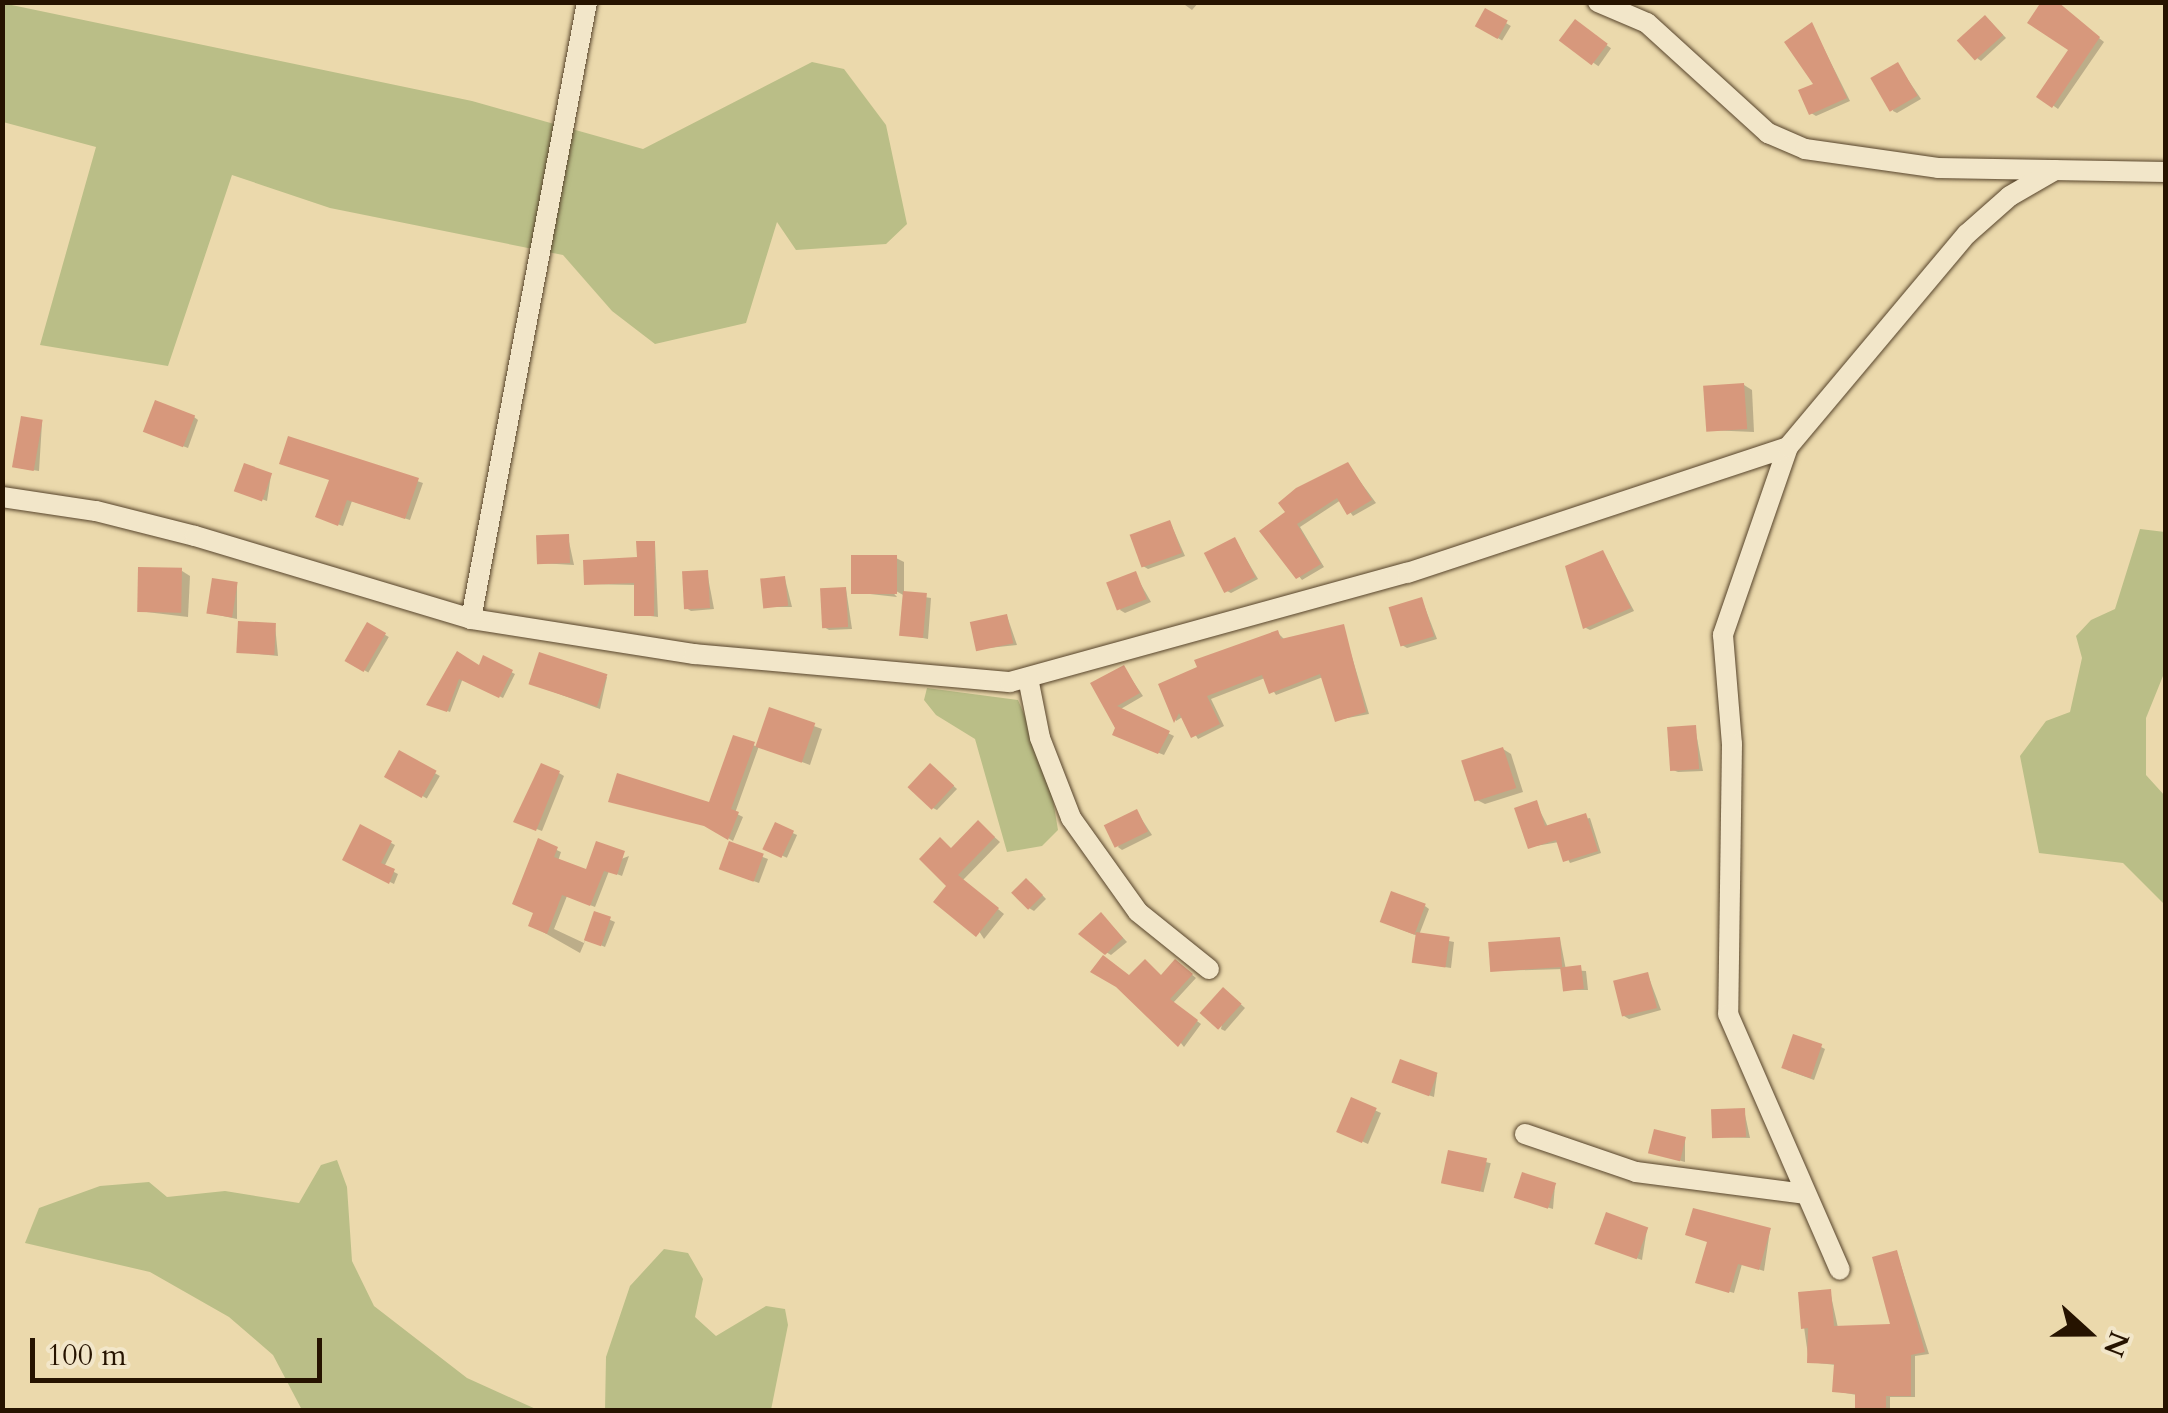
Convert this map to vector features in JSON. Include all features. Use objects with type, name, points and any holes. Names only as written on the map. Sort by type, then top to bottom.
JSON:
[{"type":"street","points":[[472,619],[587,2]]},
{"type":"street","points":[[1598,2],[1646,23],[1768,134],[1805,149],[1874,164],[2166,172]]},
{"type":"street","points":[[1840,1270],[1738,1047],[1727,996],[1732,744],[1723,635],[1788,447],[1967,234],[2010,196],[2055,170]]},
{"type":"street","points":[[2,497],[96,510],[472,619],[694,654],[990,682],[1028,678],[1407,573],[1788,447]]},
{"type":"street","points":[[1028,678],[1048,762],[1071,818],[1138,912],[1208,969]]},
{"type":"street","points":[[1525,1134],[1636,1172],[1805,1194]]},
{"type":"green space","points":[[2,3],[472,101],[643,149],[812,62],[844,69],[886,125],[907,224],[886,244],[796,250],[777,222],[746,323],[655,344],[612,311],[563,255],[330,208],[232,175],[168,366],[40,345],[96,147],[3,122]]},
{"type":"green space","points":[[2140,529],[2165,532],[2165,671],[2146,718],[2146,775],[2165,796],[2165,905],[2123,863],[2039,853],[2020,756],[2046,721],[2070,712],[2082,658],[2076,636],[2091,620],[2115,609]]},
{"type":"green space","points":[[927,688],[1018,700],[1048,770],[1058,830],[1042,846],[1007,852],[975,739],[936,715],[924,700]]},
{"type":"green space","points":[[337,1160],[347,1187],[352,1261],[374,1306],[467,1378],[538,1410],[302,1410],[273,1355],[229,1317],[150,1272],[25,1243],[39,1208],[100,1186],[149,1182],[167,1197],[225,1191],[299,1203],[321,1165]]},
{"type":"green space","points":[[664,1249],[688,1253],[703,1279],[695,1317],[716,1336],[766,1306],[785,1309],[788,1325],[771,1410],[605,1410],[606,1357],[630,1286]]},
{"type":"building","points":[[2041,2],[2058,2],[2100,37],[2052,108],[2036,97],[2068,50],[2027,23]]},
{"type":"building","points":[[1485,8],[1508,21],[1498,39],[1475,26]]},
{"type":"building","points":[[1985,15],[2003,35],[1975,60],[1957,40]]},
{"type":"building","points":[[1575,19],[1608,44],[1591,65],[1559,41]]},
{"type":"building","points":[[1812,22],[1847,98],[1809,115],[1798,90],[1813,84],[1784,42]]},
{"type":"building","points":[[1898,62],[1918,96],[1890,112],[1870,78]]},
{"type":"building","points":[[1744,383],[1747,429],[1706,432],[1703,386]]},
{"type":"building","points":[[155,400],[195,415],[183,447],[143,432]]},
{"type":"building","points":[[21,416],[43,420],[34,471],[12,467]]},
{"type":"building","points":[[288,436],[419,478],[405,519],[347,500],[338,526],[315,517],[329,480],[279,464]]},
{"type":"building","points":[[1348,462],[1372,500],[1347,515],[1337,498],[1297,524],[1321,564],[1296,579],[1259,531],[1285,512],[1278,503],[1296,488]]},
{"type":"building","points":[[244,463],[272,473],[262,501],[234,491]]},
{"type":"building","points":[[1170,520],[1182,553],[1142,568],[1130,535]]},
{"type":"building","points":[[569,534],[570,563],[537,564],[536,535]]},
{"type":"building","points":[[1235,537],[1255,577],[1224,593],[1204,553]]},
{"type":"building","points":[[636,541],[655,541],[654,616],[634,616],[634,583],[584,585],[583,560],[637,557]]},
{"type":"building","points":[[1603,550],[1631,608],[1583,629],[1565,566]]},
{"type":"building","points":[[851,555],[897,555],[897,594],[851,594]]},
{"type":"building","points":[[138,567],[182,568],[181,613],[137,612]]},
{"type":"building","points":[[708,570],[710,608],[684,609],[682,571]]},
{"type":"building","points":[[1136,571],[1147,599],[1117,610],[1106,582]]},
{"type":"building","points":[[785,576],[788,606],[763,608],[760,579]]},
{"type":"building","points":[[212,578],[238,582],[232,618],[206,614]]},
{"type":"building","points":[[846,587],[848,627],[822,628],[820,588]]},
{"type":"building","points":[[903,591],[927,593],[923,638],[899,636]]},
{"type":"building","points":[[1422,597],[1434,636],[1401,646],[1389,607]]},
{"type":"building","points":[[1007,614],[1013,643],[976,651],[970,622]]},
{"type":"building","points":[[238,621],[276,623],[274,655],[236,653]]},
{"type":"building","points":[[367,622],[386,633],[364,672],[344,661]]},
{"type":"building","points":[[1344,624],[1366,712],[1335,722],[1320,674],[1269,694],[1262,675],[1207,696],[1220,724],[1191,738],[1179,713],[1174,723],[1158,684],[1197,667],[1194,660],[1278,630],[1281,639]]},
{"type":"building","points":[[457,651],[479,665],[483,655],[513,670],[499,698],[459,679],[447,712],[426,705]]},
{"type":"building","points":[[539,652],[607,674],[597,707],[528,684]]},
{"type":"building","points":[[1124,665],[1140,693],[1117,706],[1170,731],[1158,754],[1112,735],[1115,728],[1090,683]]},
{"type":"building","points":[[769,707],[815,723],[802,763],[755,747]]},
{"type":"building","points":[[1696,725],[1699,769],[1670,771],[1667,727]]},
{"type":"building","points":[[733,735],[755,742],[731,809],[739,812],[728,840],[704,826],[608,802],[617,773],[709,802]]},
{"type":"building","points":[[1503,747],[1516,788],[1474,801],[1461,761]]},
{"type":"building","points":[[399,750],[437,771],[422,798],[384,777]]},
{"type":"building","points":[[541,763],[560,771],[536,831],[513,822]]},
{"type":"building","points":[[930,763],[954,786],[932,810],[907,787]]},
{"type":"building","points":[[1537,800],[1545,826],[1586,813],[1598,851],[1563,862],[1556,840],[1528,849],[1514,808]]},
{"type":"building","points":[[1137,809],[1148,831],[1115,848],[1104,825]]},
{"type":"building","points":[[978,820],[995,837],[958,875],[999,908],[976,937],[933,902],[946,886],[919,859],[940,837],[951,848]]},
{"type":"building","points":[[775,822],[794,831],[781,858],[762,849]]},
{"type":"building","points":[[360,824],[392,841],[381,863],[395,869],[389,884],[342,860]]},
{"type":"building","points":[[538,838],[558,847],[554,857],[586,869],[596,841],[625,851],[617,875],[604,871],[590,906],[562,895],[547,934],[528,926],[533,913],[512,904]]},
{"type":"building","points":[[729,841],[764,854],[754,882],[719,869]]},
{"type":"building","points":[[1026,878],[1043,895],[1028,910],[1011,893]]},
{"type":"building","points":[[1391,891],[1426,904],[1414,935],[1380,922]]},
{"type":"building","points":[[594,911],[611,917],[601,946],[584,940]]},
{"type":"building","points":[[1101,912],[1123,938],[1105,955],[1078,934]]},
{"type":"building","points":[[1416,932],[1450,937],[1445,967],[1412,963]]},
{"type":"building","points":[[1560,937],[1562,967],[1490,972],[1488,942]]},
{"type":"building","points":[[1103,955],[1129,975],[1145,959],[1161,975],[1175,959],[1193,974],[1170,999],[1198,1020],[1178,1047],[1116,987],[1090,972]]},
{"type":"building","points":[[1581,965],[1584,989],[1563,991],[1560,968]]},
{"type":"building","points":[[1648,972],[1657,1008],[1622,1017],[1613,981]]},
{"type":"building","points":[[1223,987],[1242,1004],[1218,1030],[1200,1013]]},
{"type":"building","points":[[1793,1034],[1822,1044],[1811,1078],[1781,1068]]},
{"type":"building","points":[[1400,1059],[1438,1073],[1429,1096],[1391,1082]]},
{"type":"building","points":[[1351,1097],[1377,1108],[1362,1143],[1336,1132]]},
{"type":"building","points":[[1745,1108],[1746,1137],[1712,1138],[1711,1109]]},
{"type":"building","points":[[1654,1129],[1686,1137],[1680,1161],[1648,1153]]},
{"type":"building","points":[[1448,1150],[1487,1158],[1480,1192],[1441,1183]]},
{"type":"building","points":[[1522,1172],[1556,1183],[1548,1209],[1514,1198]]},
{"type":"building","points":[[1693,1208],[1771,1228],[1759,1270],[1738,1264],[1729,1293],[1695,1283],[1707,1242],[1685,1235]]},
{"type":"building","points":[[1606,1212],[1648,1227],[1637,1259],[1594,1244]]},
{"type":"building","points":[[1897,1250],[1925,1352],[1911,1355],[1911,1396],[1886,1396],[1886,1410],[1855,1410],[1855,1394],[1832,1392],[1834,1364],[1807,1363],[1808,1328],[1801,1329],[1798,1292],[1831,1289],[1834,1326],[1890,1324],[1872,1257]]}]
